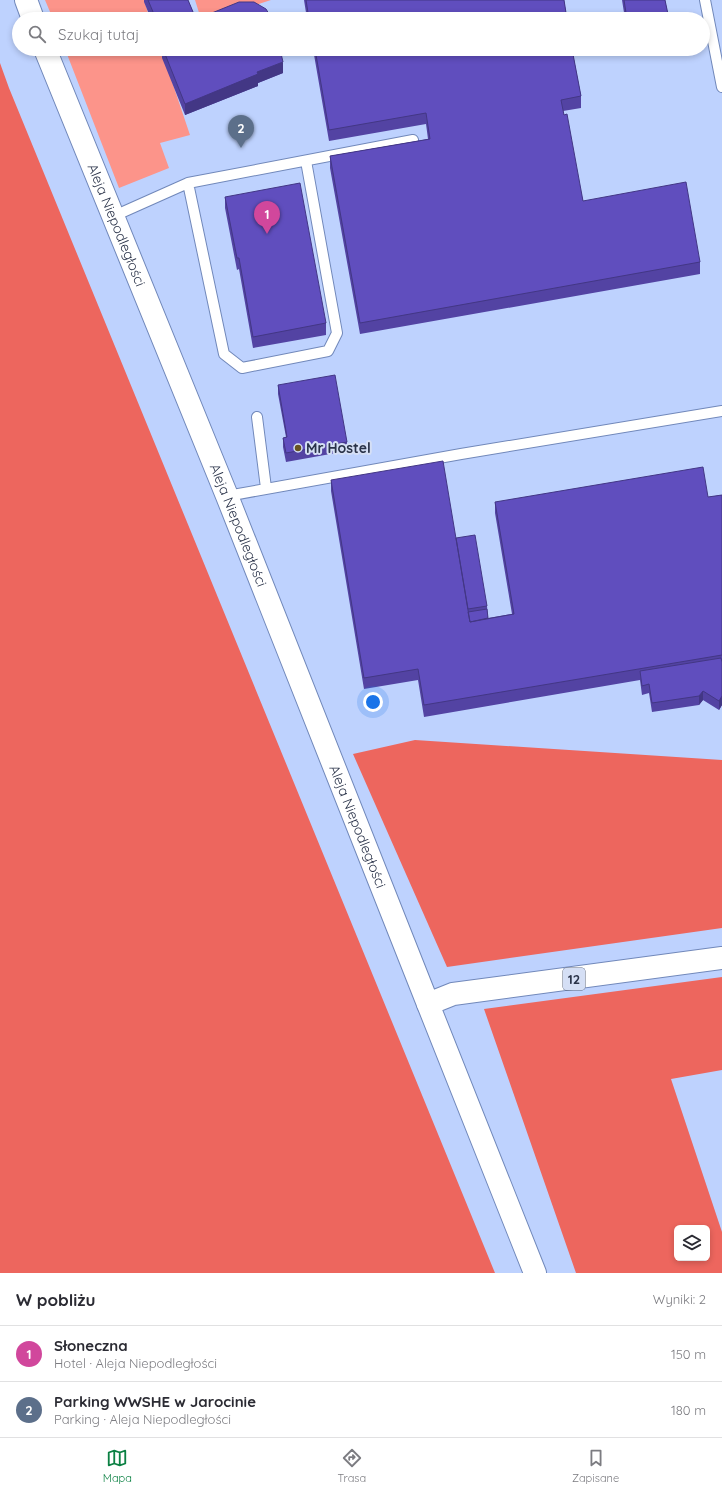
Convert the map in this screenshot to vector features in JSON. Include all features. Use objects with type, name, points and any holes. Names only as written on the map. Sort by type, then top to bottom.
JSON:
[{"type":"main road","points":[[26,0],[30,12]]},
{"type":"main road","name":"Aleja Niepodległości","points":[[48,56],[227,496],[536,1273]]},
{"type":"main road","name":"12","points":[[428,1004],[453,994],[722,958]]},
{"type":"lane","points":[[705,0],[707,12]]},
{"type":"lane","points":[[710,26],[722,87]]},
{"type":"lane","points":[[114,216],[188,182],[413,140]]},
{"type":"lane","points":[[188,182],[224,354],[242,368],[328,351],[337,333],[306,161]]},
{"type":"lane","points":[[227,496],[461,454],[722,410]]},
{"type":"lane","points":[[257,417],[266,488]]},
{"type":"shaded area","points":[[45,0],[144,0],[148,12],[50,12]]},
{"type":"shaded area","points":[[195,0],[271,0],[234,12],[199,12]]},
{"type":"shaded area","points":[[68,56],[163,56],[190,135],[160,143],[169,168],[119,188]]},
{"type":"shaded area","points":[[0,63],[9,88],[495,1273],[0,1273]]},
{"type":"shaded area","points":[[415,740],[722,760],[722,928],[447,967],[353,754]]},
{"type":"shaded area","points":[[722,977],[722,1070],[671,1079],[722,1232],[722,1273],[576,1273],[484,1009]]},
{"type":"building","points":[[148,0],[188,0],[193,12],[153,12]]},
{"type":"building","points":[[306,0],[564,0],[566,12],[308,12]]},
{"type":"building","points":[[624,0],[665,0],[668,12],[626,12]]},
{"type":"building","points":[[239,2],[254,2],[266,9],[268,12],[214,12]]},
{"type":"building","points":[[166,56],[282,56],[283,62],[185,104]]},
{"type":"building","points":[[316,56],[573,56],[581,96],[561,100],[564,115],[567,114],[583,201],[686,182],[700,262],[360,323],[330,156],[430,139],[426,113],[329,130]]},
{"type":"building","points":[[300,183],[326,323],[253,337],[239,258],[237,258],[225,197]]},
{"type":"building","points":[[335,375],[347,442],[286,453],[283,438],[287,437],[278,385]]},
{"type":"building","points":[[443,461],[470,622],[514,614],[495,502],[703,467],[708,497],[722,495],[722,655],[424,705],[418,669],[364,678],[331,480]]},
{"type":"building","points":[[475,535],[487,606],[468,609],[456,538]]},
{"type":"building","points":[[487,609],[488,618],[470,622],[468,612]]},
{"type":"building","points":[[721,658],[722,696],[719,701],[703,691],[699,696],[652,703],[649,684],[642,686],[640,671]]},
{"type":"place","name":"Parking WWSHE w Jarocinie","points":[[241,148]]},
{"type":"place","name":"Słoneczna","points":[[267,234]]},
{"type":"place","name":"Mr Hostel","points":[[298,448]]}]
